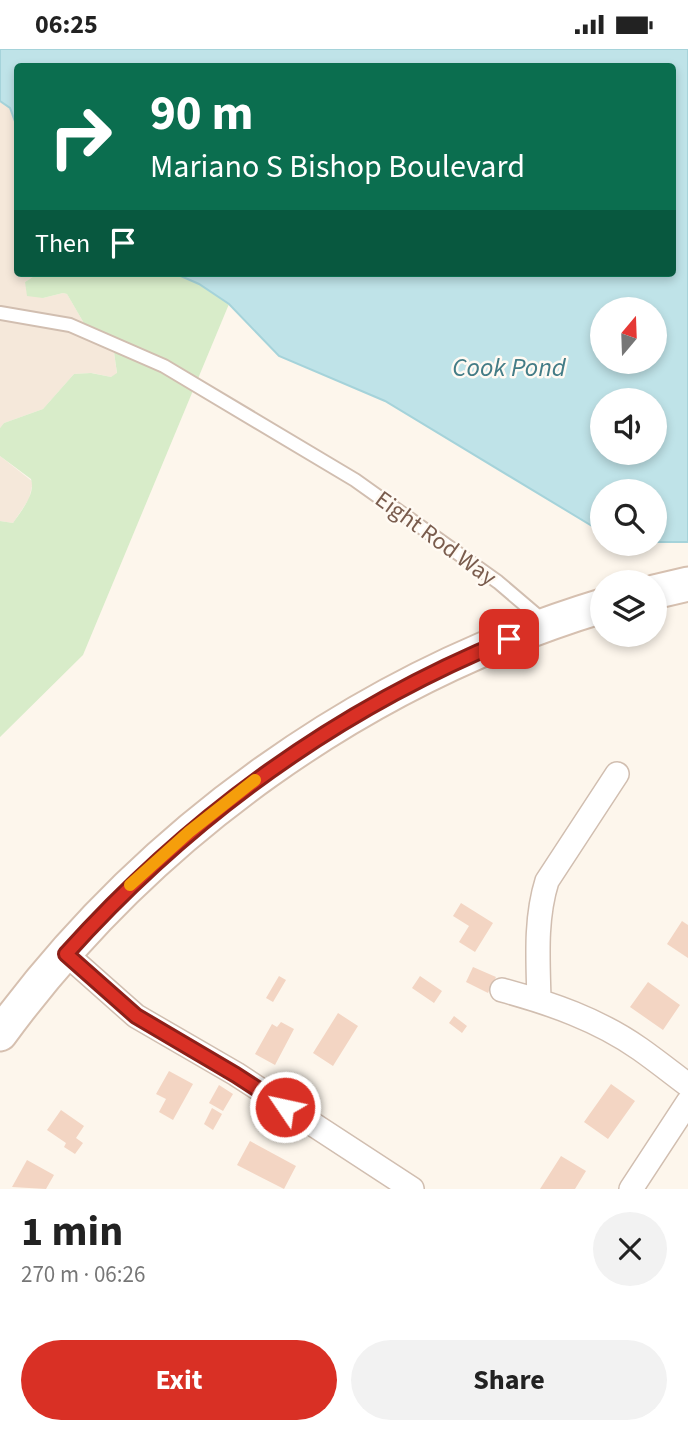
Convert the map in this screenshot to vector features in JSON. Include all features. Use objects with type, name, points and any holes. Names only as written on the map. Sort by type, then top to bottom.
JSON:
[{"type":"main road","points":[[667,588],[688,584]]},
{"type":"main road","points":[[0,1034],[66,954],[119,896],[204,820],[280,763],[349,718],[418,680],[468,656],[590,611]]},
{"type":"street","points":[[539,1000],[539,921],[547,881],[617,774]]},
{"type":"street","points":[[66,954],[136,1016],[236,1075],[412,1189]]},
{"type":"street","points":[[502,991],[539,1000],[611,1031],[639,1048],[688,1085]]},
{"type":"street","points":[[631,1189],[688,1102]]},
{"type":"lane","name":"Eight Rod Way","points":[[0,313],[69,325],[164,366],[355,479],[498,582],[548,625]]},
{"type":"shaded area","points":[[0,101],[10,108],[14,119],[14,277],[33,277],[25,282],[43,298],[67,294],[92,337],[114,352],[117,374],[111,377],[92,373],[74,374],[43,409],[4,423],[0,428]]},
{"type":"shaded area","points":[[0,456],[33,482],[29,499],[13,523],[0,521]]},
{"type":"green space","points":[[33,277],[183,277],[229,304],[83,655],[0,737],[0,521],[13,523],[27,502],[32,485],[31,479],[0,456],[0,428],[4,423],[43,409],[74,374],[91,373],[111,377],[117,373],[114,352],[92,337],[67,294],[43,298],[27,296],[25,282]]},
{"type":"water","name":"Cook Pond","points":[[0,49],[688,49],[688,542],[667,542],[667,479],[590,479],[590,525],[385,401],[279,356],[229,304],[183,277],[676,277],[676,63],[14,63],[14,119],[10,108],[0,101]]},
{"type":"building","points":[[461,903],[493,923],[475,952],[459,942],[469,926],[453,916]]},
{"type":"building","points":[[682,921],[688,925],[688,958],[667,944]]},
{"type":"building","points":[[473,967],[496,977],[488,993],[466,982]]},
{"type":"building","points":[[279,976],[286,980],[273,1002],[266,998]]},
{"type":"building","points":[[420,976],[442,991],[434,1003],[412,988]]},
{"type":"building","points":[[648,982],[680,1005],[663,1030],[630,1007]]},
{"type":"building","points":[[338,1013],[358,1026],[333,1066],[313,1053]]},
{"type":"building","points":[[454,1016],[467,1026],[462,1033],[449,1023]]},
{"type":"building","points":[[281,1022],[294,1029],[275,1065],[255,1054],[272,1024],[277,1027]]},
{"type":"building","points":[[169,1071],[193,1084],[173,1120],[159,1112],[166,1099],[156,1094]]},
{"type":"building","points":[[611,1084],[635,1101],[608,1139],[584,1122]]},
{"type":"building","points":[[219,1085],[233,1094],[223,1111],[209,1103]]},
{"type":"building","points":[[212,1108],[222,1114],[213,1130],[204,1124]]},
{"type":"building","points":[[61,1110],[84,1126],[76,1138],[83,1143],[75,1154],[64,1147],[66,1143],[47,1130]]},
{"type":"building","points":[[250,1141],[296,1166],[284,1189],[237,1165]]},
{"type":"building","points":[[561,1156],[586,1171],[575,1189],[540,1189]]},
{"type":"building","points":[[27,1160],[54,1175],[46,1189],[12,1187]]},
{"type":"slow traffic","points":[[130,885],[189,832],[255,780]]},
{"type":"route","points":[[285,1107],[136,1016],[66,954],[146,870],[204,820],[270,769],[308,743],[390,695],[509,639]]}]
